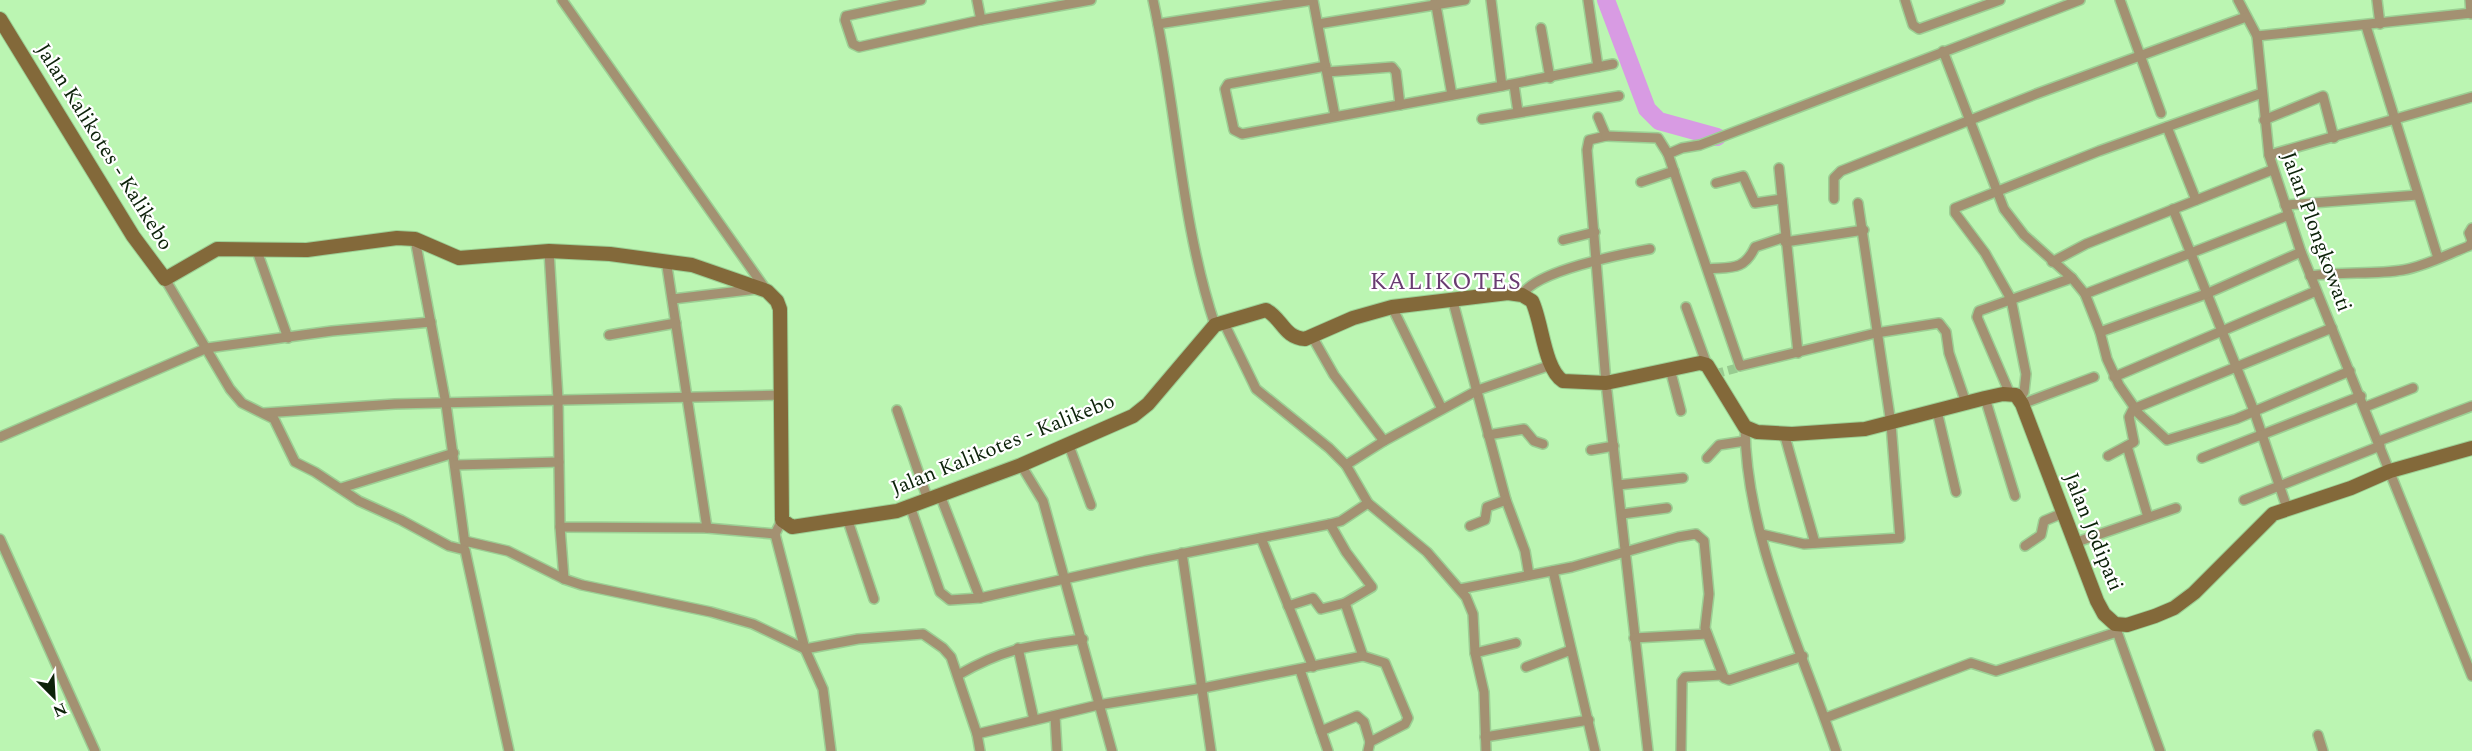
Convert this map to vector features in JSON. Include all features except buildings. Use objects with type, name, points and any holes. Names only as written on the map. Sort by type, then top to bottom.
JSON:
[{"type":"street","points":[[562,0],[764,290],[777,301],[780,309],[782,520],[775,534],[805,649],[823,689],[831,751]]},
{"type":"street","points":[[921,0],[846,16],[845,20],[852,43],[859,47],[981,20],[1090,0]]},
{"type":"street","points":[[977,0],[981,20]]},
{"type":"street","points":[[1153,0],[1202,281],[1219,323],[1256,389],[1329,447],[1346,465],[1368,503],[1413,539],[1460,589],[1473,614],[1475,653],[1484,692],[1486,751]]},
{"type":"street","points":[[1158,24],[1312,0],[1335,116]]},
{"type":"street","points":[[1318,24],[1436,2],[1465,0]]},
{"type":"street","points":[[1491,0],[1502,86]]},
{"type":"street","points":[[1588,0],[1598,67]]},
{"type":"street","points":[[1905,0],[1913,25],[1919,29],[2000,0]]},
{"type":"street","points":[[1668,154],[1682,148],[1700,145],[2080,0]]},
{"type":"street","points":[[2120,0],[2161,113]]},
{"type":"street","name":"Jalan Plongkowati","points":[[2238,0],[2257,36],[2264,120],[2272,170],[2310,276],[2361,396],[2472,675]]},
{"type":"street","points":[[2378,0],[2380,24]]},
{"type":"street","points":[[2257,36],[2471,13],[2470,0]]},
{"type":"street","points":[[1436,2],[1452,95]]},
{"type":"street","points":[[1834,199],[1833,182],[1841,171],[1969,119],[2246,17]]},
{"type":"street","name":"Jalan Kalikotes - Kalikebo","points":[[0,19],[133,236],[165,279],[217,249],[308,250],[397,238],[415,239],[459,258],[549,251],[666,260],[711,270],[764,290]]},
{"type":"street","points":[[2366,26],[2438,258]]},
{"type":"street","points":[[1541,28],[1550,78]]},
{"type":"street","points":[[1943,51],[1996,193],[2015,225],[2052,262],[2072,278],[2085,294],[2100,332],[2107,360],[2133,409],[2169,441],[2254,411],[2350,371]]},
{"type":"street","points":[[1400,105],[1396,72],[1392,68],[1326,69],[1228,84],[1225,89],[1233,128],[1239,134],[1514,85],[1613,64]]},
{"type":"street","points":[[1514,85],[1518,112]]},
{"type":"street","points":[[2017,399],[2024,392],[2025,374],[2011,299],[1985,253],[1954,210],[1957,206],[2262,93]]},
{"type":"street","points":[[1482,119],[1619,96]]},
{"type":"street","points":[[2264,120],[2323,96],[2334,138]]},
{"type":"street","points":[[2269,155],[2472,97]]},
{"type":"street","points":[[1598,117],[1606,136]]},
{"type":"street","points":[[2167,127],[2196,200]]},
{"type":"street","points":[[1647,751],[1606,383],[1587,143],[1593,137],[1606,136],[1658,138],[1668,154],[1740,366],[1876,333],[1942,324],[1966,403]]},
{"type":"street","points":[[1779,168],[1798,353]]},
{"type":"street","points":[[2052,262],[2086,244],[2272,170]]},
{"type":"street","points":[[1641,182],[1674,171]]},
{"type":"street","points":[[1716,183],[1743,176],[1755,203],[1782,199]]},
{"type":"street","points":[[2085,294],[2189,255],[2287,210],[2418,195]]},
{"type":"street","points":[[1761,534],[1784,537],[1798,543],[1900,538],[1891,424],[1876,333],[1864,230],[1858,203]]},
{"type":"street","points":[[2173,209],[2189,255],[2254,411],[2287,508]]},
{"type":"street","points":[[2310,276],[2337,272],[2402,270],[2471,244],[2469,233],[2472,228]]},
{"type":"street","points":[[1708,269],[1742,265],[1749,260],[1755,247],[1785,239],[1864,230]]},
{"type":"street","points":[[1563,240],[1595,232]]},
{"type":"street","points":[[415,239],[446,404],[465,545],[509,751]]},
{"type":"street","points":[[1522,295],[1536,281],[1598,260],[1650,249]]},
{"type":"street","points":[[257,251],[288,338]]},
{"type":"street","points":[[549,251],[558,399],[560,527],[564,579]]},
{"type":"street","points":[[2100,332],[2206,294],[2301,252]]},
{"type":"street","points":[[666,260],[708,528]]},
{"type":"street","points":[[2017,399],[1977,317],[1979,311],[2072,278]]},
{"type":"street","points":[[165,279],[238,399],[264,412],[278,423],[293,460],[358,501],[401,520],[449,546],[465,545],[508,551],[564,579],[753,624],[805,649],[858,639],[923,634],[943,648],[951,657],[977,734],[980,751]]},
{"type":"street","points":[[673,299],[764,290]]},
{"type":"street","points":[[2115,376],[2316,291]]},
{"type":"street","points":[[1219,323],[1266,310],[1273,314],[1289,335],[1299,339],[1313,338],[1353,318],[1392,307],[1508,293],[1522,295],[1532,301],[1551,365],[1563,381],[1606,383],[1700,363],[1707,365]]},
{"type":"street","points":[[1452,298],[1506,500],[1525,551],[1529,575]]},
{"type":"street","points":[[1392,307],[1442,409]]},
{"type":"street","points":[[1686,307],[1707,365],[1724,389],[1745,427],[1752,503],[1836,751]]},
{"type":"street","points":[[0,437],[207,348],[332,331],[431,322]]},
{"type":"street","points":[[609,335],[676,323]]},
{"type":"street","name":"Jalan Kalikotes - Kalikebo","points":[[782,520],[792,527],[885,514],[1021,465],[1142,410],[1219,323]]},
{"type":"street","points":[[2108,456],[2134,441],[2129,417],[2133,409],[2332,328]]},
{"type":"street","points":[[1313,338],[1334,375],[1384,441]]},
{"type":"street","points":[[1346,465],[1384,441],[1478,390],[1551,365]]},
{"type":"street","points":[[1670,369],[1681,411]]},
{"type":"street","points":[[1745,427],[1757,432],[1838,432],[1891,424],[1985,398],[2017,399],[2094,377]]},
{"type":"street","points":[[2365,407],[2414,388]]},
{"type":"street","points":[[264,412],[395,404],[782,395]]},
{"type":"street","points":[[2202,458],[2361,396]]},
{"type":"street","points":[[1985,398],[2015,496]]},
{"type":"street","name":"Jalan Jodipati","points":[[2017,399],[2103,614],[2116,628],[2174,608],[2194,593],[2273,514],[2351,488],[2390,471],[2472,448]]},
{"type":"street","points":[[2244,500],[2472,406]]},
{"type":"street","points":[[897,410],[980,598]]},
{"type":"street","points":[[1937,411],[1956,492]]},
{"type":"street","points":[[1488,435],[1524,429],[1534,441],[1543,444]]},
{"type":"street","points":[[1784,433],[1815,543]]},
{"type":"street","points":[[1707,458],[1719,445],[1745,441]]},
{"type":"street","points":[[1068,443],[1091,505]]},
{"type":"street","points":[[1592,450],[1614,446]]},
{"type":"street","points":[[2127,446],[2148,517]]},
{"type":"street","points":[[341,489],[454,453]]},
{"type":"street","points":[[455,465],[559,462]]},
{"type":"street","points":[[1021,465],[1043,501],[1083,639],[1098,705],[1112,751]]},
{"type":"street","points":[[1618,485],[1683,478]]},
{"type":"street","points":[[1470,526],[1485,520],[1487,507],[1506,500]]},
{"type":"street","points":[[910,506],[940,592],[950,600],[980,598],[1330,524],[1341,521],[1368,503]]},
{"type":"street","points":[[1622,514],[1667,508]]},
{"type":"street","points":[[2074,543],[2176,508]]},
{"type":"street","points":[[2025,546],[2041,535],[2047,520],[2063,513]]},
{"type":"street","points":[[847,518],[874,599]]},
{"type":"street","points":[[1288,606],[1313,597],[1319,607],[1325,609],[1346,603],[1372,587],[1346,552],[1330,524]]},
{"type":"street","points":[[560,527],[708,528],[775,534]]},
{"type":"street","points":[[1460,589],[1553,571],[1696,534],[1702,537],[1709,594],[1705,624],[1722,675],[1729,680],[1803,656]]},
{"type":"street","points":[[1261,538],[1313,667]]},
{"type":"street","points":[[0,539],[95,751]]},
{"type":"street","points":[[1182,554],[1211,751]]},
{"type":"street","points":[[1553,571],[1589,720],[1594,751]]},
{"type":"street","points":[[1346,603],[1363,656]]},
{"type":"street","points":[[1825,718],[1971,663],[1996,670],[2116,628],[2160,751]]},
{"type":"street","points":[[1634,638],[1707,634]]},
{"type":"street","points":[[958,675],[995,656],[1018,648],[1083,639]]},
{"type":"street","points":[[1475,653],[1516,643]]},
{"type":"street","points":[[1018,648],[1034,720]]},
{"type":"street","points":[[1526,667],[1571,650]]},
{"type":"street","points":[[977,734],[1098,705],[1203,688],[1363,656],[1385,663],[1408,718],[1405,724],[1369,746],[1364,722],[1359,717],[1321,731]]},
{"type":"street","points":[[1300,670],[1328,751]]},
{"type":"street","points":[[1681,751],[1682,681],[1685,677],[1722,675]]},
{"type":"street","points":[[1055,716],[1057,751]]},
{"type":"street","points":[[1485,737],[1589,720]]},
{"type":"street","points":[[2318,735],[2323,751]]},
{"type":"waterway","points":[[1606,0],[1647,109],[1659,121],[1717,137]]},
{"type":"tunnel","points":[[1715,374],[1741,367]]},
{"type":"district","name":"KALIKOTES","points":[[1446,282]]}]
